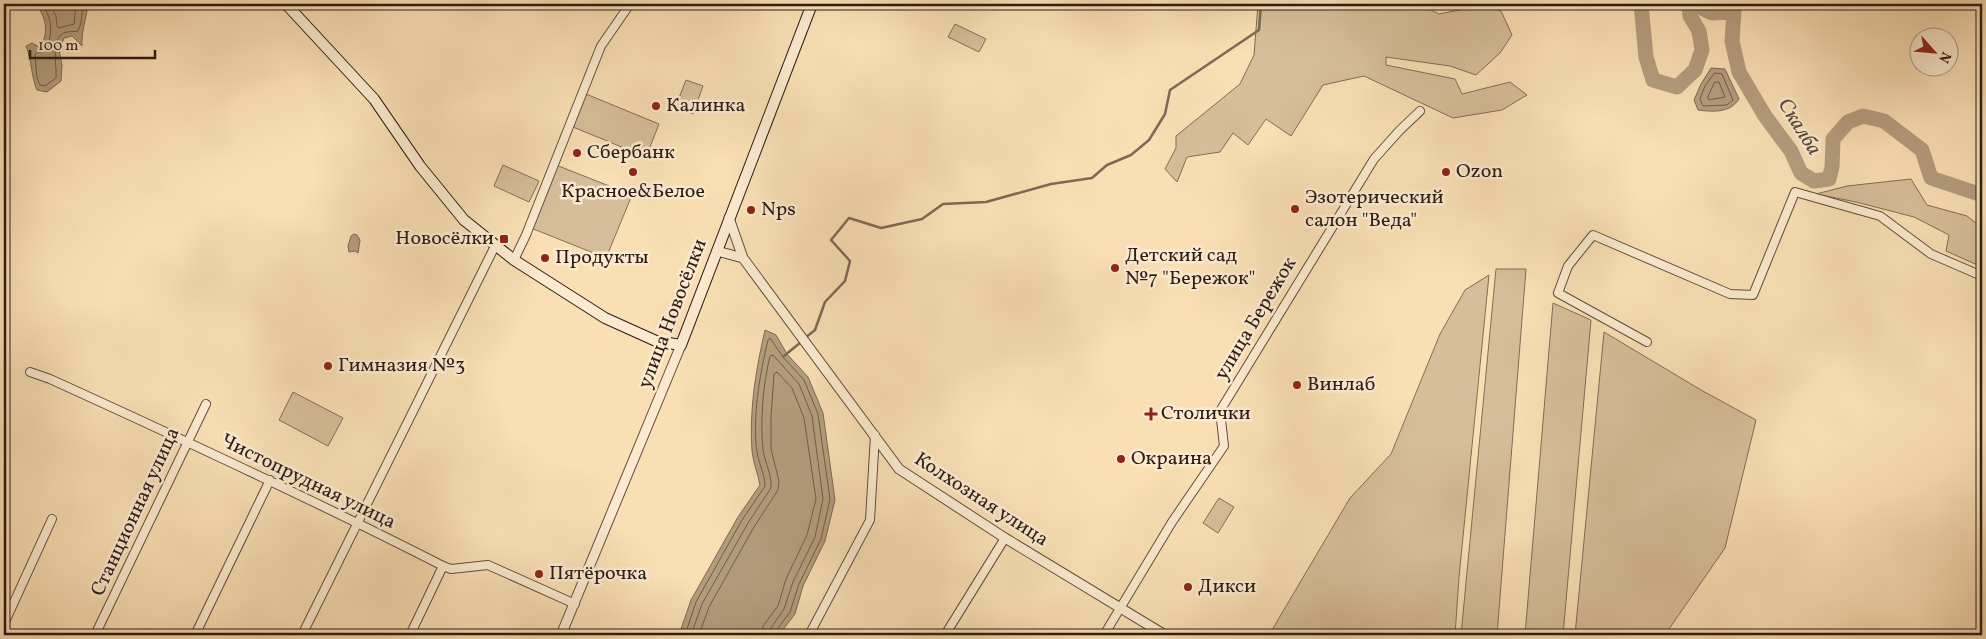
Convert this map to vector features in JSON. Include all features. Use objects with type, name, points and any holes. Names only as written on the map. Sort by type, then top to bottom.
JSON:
[{"type":"main road","points":[[286,4],[374,99],[425,172],[464,220],[514,260],[605,318],[648,338],[668,344],[681,345]]},
{"type":"main road","name":"улица Новосёлки","points":[[681,345],[812,4]]},
{"type":"street","points":[[514,260],[601,46],[630,4]]},
{"type":"street","name":"улица Бережок","points":[[1104,635],[1172,522],[1224,446],[1220,411],[1225,402],[1374,159],[1420,111]]},
{"type":"street","points":[[1647,342],[1558,293],[1568,266],[1593,235],[1730,294],[1753,295],[1795,192],[1880,216],[1931,254],[1982,276]]},
{"type":"street","name":"Колхозная улица","points":[[729,218],[743,258],[899,469],[1005,538],[1165,635]]},
{"type":"street","points":[[302,635],[495,246]]},
{"type":"street","points":[[717,251],[743,258]]},
{"type":"street","name":"улица Новосёлки","points":[[561,635],[681,345]]},
{"type":"street","name":"Чистопрудная улица","points":[[30,372],[50,379],[187,441],[357,522],[443,566],[451,569],[488,565],[575,604]]},
{"type":"street","name":"Станционная улица","points":[[95,635],[206,404]]},
{"type":"street","points":[[809,635],[870,520],[875,435]]},
{"type":"street","points":[[195,635],[270,480]]},
{"type":"street","points":[[4,624],[52,519]]},
{"type":"street","points":[[945,635],[1005,538]]},
{"type":"street","points":[[410,635],[443,566]]},
{"type":"shaded area","points":[[1258,4],[1419,4],[1439,14],[1484,5],[1501,11],[1512,35],[1500,53],[1476,75],[1450,66],[1386,57],[1386,65],[1455,79],[1462,94],[1510,82],[1527,95],[1502,110],[1453,118],[1364,76],[1323,85],[1291,136],[1266,119],[1248,145],[1233,133],[1220,152],[1187,157],[1177,182],[1165,169],[1176,148],[1176,136],[1240,84],[1254,55]]},
{"type":"shaded area","points":[[955,24],[986,39],[979,52],[948,37]]},
{"type":"shaded area","points":[[686,80],[703,86],[693,114],[675,108]]},
{"type":"shaded area","points":[[586,94],[659,124],[646,157],[573,127]]},
{"type":"shaded area","points":[[503,165],[539,181],[529,202],[494,186]]},
{"type":"shaded area","points":[[556,165],[632,195],[606,258],[531,228]]},
{"type":"shaded area","points":[[1911,179],[1927,205],[1967,216],[1982,228],[1982,267],[1946,251],[1949,235],[1914,217],[1816,194],[1847,186]]},
{"type":"shaded area","points":[[1496,269],[1526,269],[1497,635],[1461,635]]},
{"type":"shaded area","points":[[1489,275],[1455,635],[1269,635],[1350,498],[1391,454],[1440,334],[1465,290]]},
{"type":"shaded area","points":[[1553,303],[1591,320],[1563,635],[1525,635]]},
{"type":"shaded area","points":[[1604,332],[1701,390],[1756,420],[1725,548],[1669,629],[1669,635],[1575,635]]},
{"type":"shaded area","points":[[293,392],[343,418],[328,446],[279,420]]},
{"type":"shaded area","points":[[1219,498],[1234,507],[1218,533],[1203,523]]},
{"type":"water","points":[[36,4],[88,5],[82,46],[72,36],[64,38],[59,50],[62,65],[61,81],[47,92],[37,90],[26,46],[32,43],[41,48],[45,36],[44,20]]},
{"type":"water","points":[[1711,68],[1725,69],[1739,99],[1735,104],[1726,109],[1716,111],[1698,110],[1694,100]]},
{"type":"water","points":[[354,234],[360,240],[358,253],[355,251],[349,252],[348,246],[351,236]]},
{"type":"water","points":[[765,330],[776,335],[787,354],[808,377],[823,413],[835,500],[825,541],[803,586],[795,614],[779,635],[679,635],[691,600],[738,517],[760,485],[752,451],[752,405]]},
{"type":"waterway","points":[[805,338],[815,330],[825,302],[845,281],[850,261],[831,240],[849,218],[881,228],[922,219],[943,204],[986,202],[1051,184],[1092,178],[1107,165],[1131,155],[1149,140],[1165,114],[1170,90],[1259,30],[1261,4]]},
{"type":"waterway","name":"Скалба","points":[[1641,4],[1646,57],[1653,80],[1677,87],[1695,70],[1702,50],[1699,31],[1690,16],[1689,4]]},
{"type":"waterway","name":"Скалба","points":[[1693,4],[1712,13],[1734,12],[1732,41],[1739,72],[1765,116],[1791,151],[1801,173],[1814,181],[1829,179],[1832,167],[1833,139],[1848,122],[1863,116],[1884,121],[1922,150],[1931,178],[1982,195]]},
{"type":"waterway","points":[[784,356],[801,342]]},
{"type":"place","name":"Калинка","points":[[656,106]]},
{"type":"place","name":"Сбербанк","points":[[577,153]]},
{"type":"place","name":"Красное&Белое","points":[[633,172]]},
{"type":"place","name":"Ozon","points":[[1446,172]]},
{"type":"place","name":"Эзотерический салон \"Веда\"","points":[[1295,209]]},
{"type":"place","name":"Nps","points":[[751,210]]},
{"type":"place","name":"Новосёлки","points":[[504,239]]},
{"type":"place","name":"Продукты","points":[[545,258]]},
{"type":"place","name":"Детский сад №7 \"Бережок\"","points":[[1115,268]]},
{"type":"place","name":"Гимназия №3","points":[[328,366]]},
{"type":"place","name":"Винлаб","points":[[1297,385]]},
{"type":"place","name":"Столички","points":[[1151,414]]},
{"type":"place","name":"Окраина","points":[[1121,459]]},
{"type":"place","name":"Пятёрочка","points":[[539,574]]},
{"type":"place","name":"Дикси","points":[[1188,587]]}]
